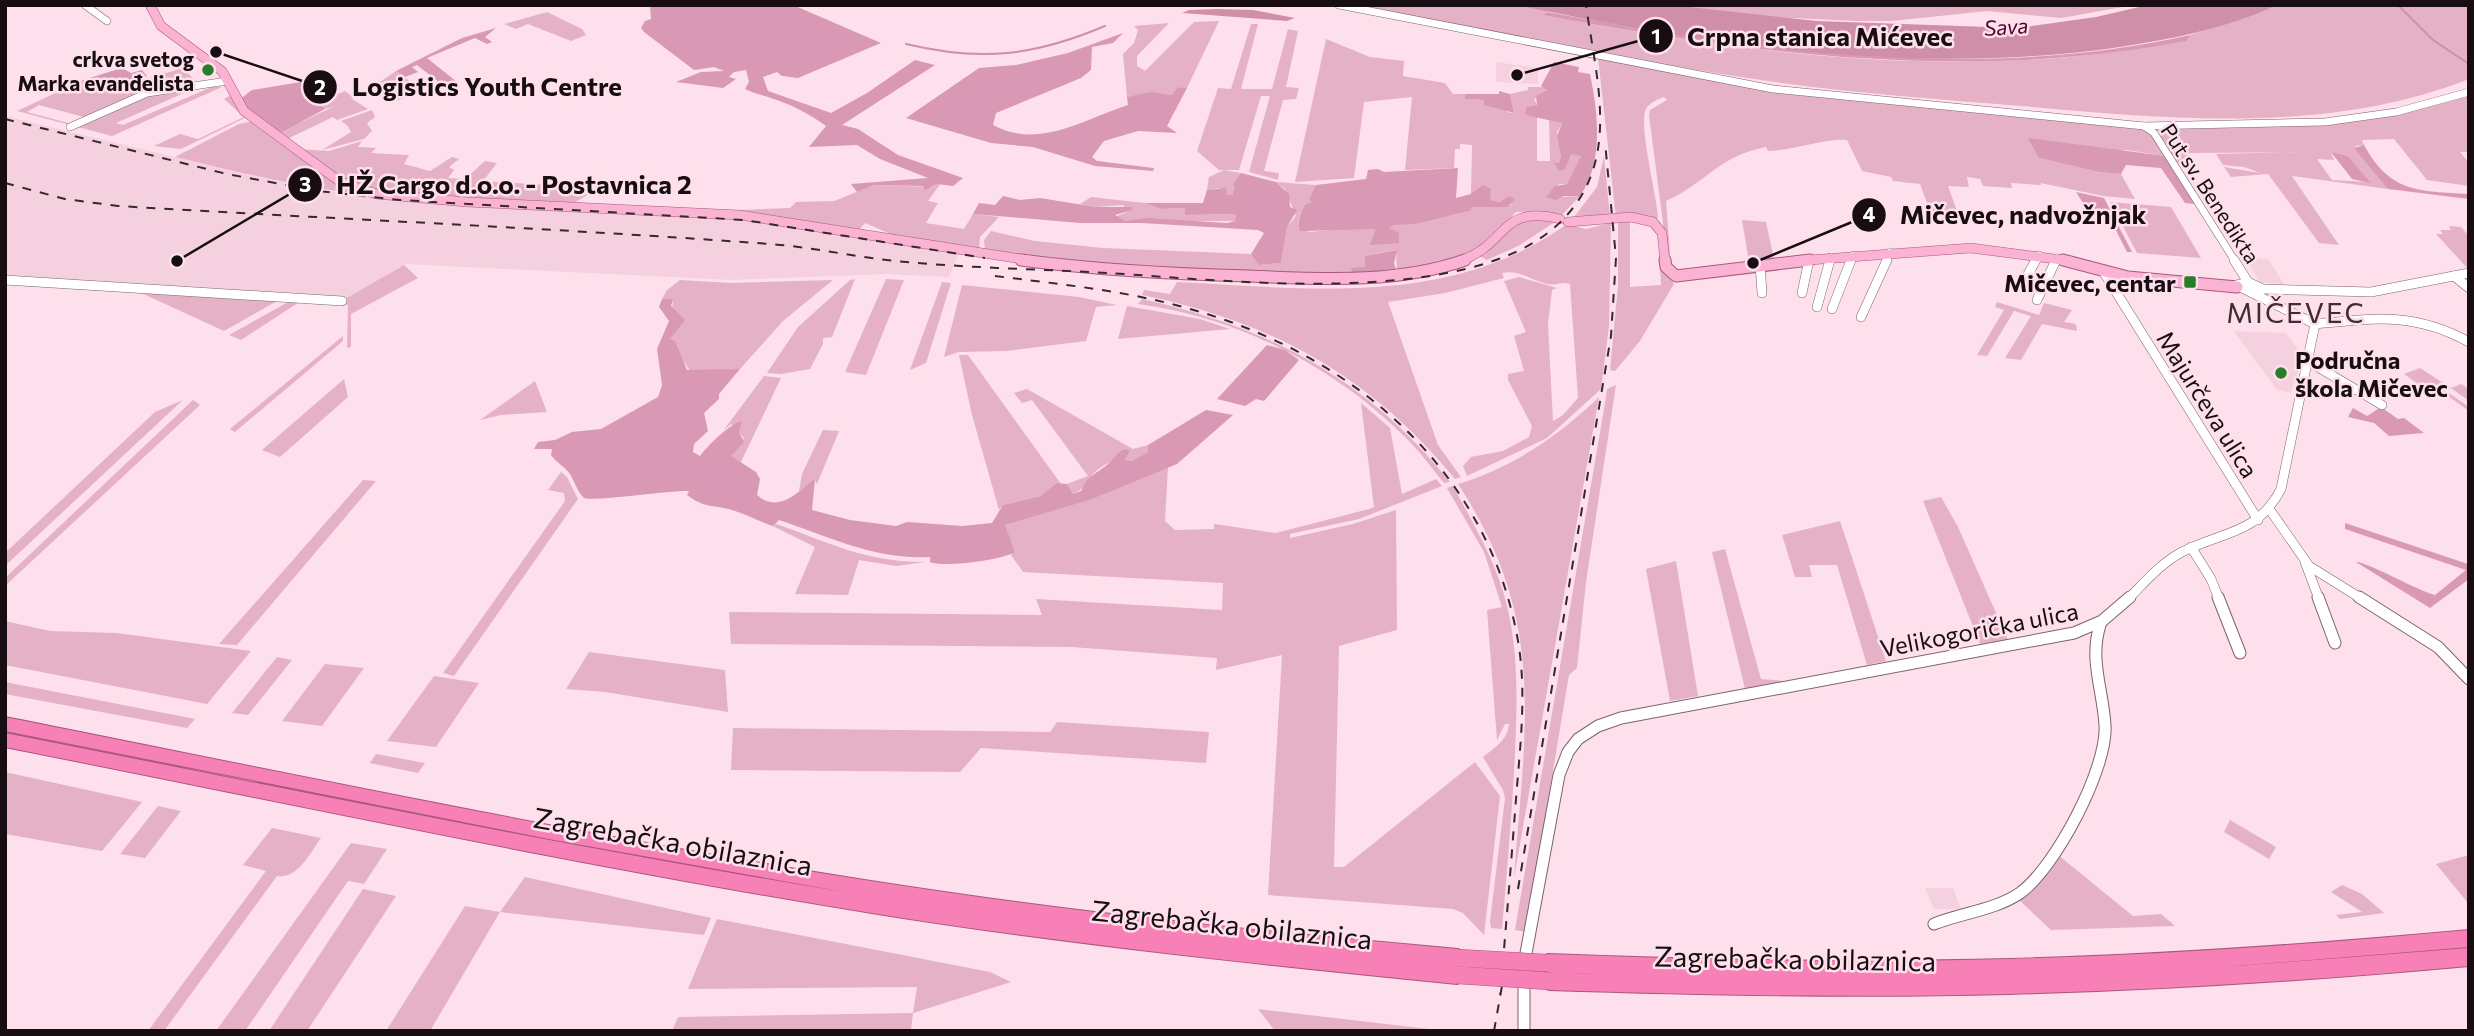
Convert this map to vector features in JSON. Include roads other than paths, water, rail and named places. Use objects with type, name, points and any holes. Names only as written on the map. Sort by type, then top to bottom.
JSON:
[{"type":"highway","name":"Zagrebačka obilaznica","points":[[5,724],[466,815],[885,891],[1458,967]]},
{"type":"highway","name":"Zagrebačka obilaznica","points":[[5,740],[578,854],[888,908],[1167,946],[1802,989],[1971,988],[2224,978],[2469,957]]},
{"type":"highway","name":"Zagrebačka obilaznica","points":[[1548,972],[2044,969],[2280,957],[2469,939]]},
{"type":"main road","points":[[150,5],[162,26],[218,67],[244,111],[347,185],[386,195],[738,215],[1052,264],[1277,277],[1366,278],[1431,269],[1476,256],[1519,215],[1536,213],[1586,226],[1620,218],[1639,218],[1658,226],[1666,267],[1671,274],[1679,276],[1809,259],[1971,248],[2057,258],[2143,280],[2237,288]]},
{"type":"street","points":[[85,5],[107,21]]},
{"type":"street","points":[[1339,5],[1782,90],[2144,126],[2247,126],[2339,120],[2396,112],[2469,92]]},
{"type":"street","points":[[70,127],[146,93],[227,81]]},
{"type":"street","name":"Put sv. Benedikta","points":[[2144,126],[2154,133],[2248,282]]},
{"type":"street","points":[[1861,317],[1890,252]]},
{"type":"street","points":[[1832,309],[1853,255]]},
{"type":"street","points":[[2023,283],[2039,255]]},
{"type":"street","points":[[1817,307],[1831,257]]},
{"type":"street","points":[[2038,300],[2057,258]]},
{"type":"street","points":[[1802,293],[1809,259]]},
{"type":"street","points":[[1760,264],[1762,293]]},
{"type":"street","name":"Majurčeva ulica","points":[[2103,271],[2258,520]]},
{"type":"street","points":[[2262,292],[2248,282],[2239,282],[2237,288],[2250,295],[2262,292],[2371,292],[2469,273]]},
{"type":"street","points":[[2454,276],[2469,288]]},
{"type":"street","points":[[5,280],[342,301]]},
{"type":"street","name":"Put sv. Benedikta","points":[[2262,292],[2315,324]]},
{"type":"street","points":[[2315,324],[2414,317],[2440,326],[2469,342]]},
{"type":"street","name":"Velikogorička ulica","points":[[1524,1031],[1522,999],[1528,945],[1564,760],[1576,741],[1595,727],[1620,718],[2074,633],[2100,625],[2151,575],[2191,547],[2239,533],[2270,510],[2281,489],[2315,324]]},
{"type":"street","points":[[2306,360],[2382,405]]},
{"type":"street","points":[[2270,510],[2304,562],[2335,643]]},
{"type":"street","points":[[2191,547],[2211,579],[2241,653]]},
{"type":"street","points":[[2304,562],[2438,647],[2469,679]]},
{"type":"street","points":[[1934,924],[2018,894],[2042,872],[2065,831],[2104,752],[2105,723],[2094,651],[2100,625]]},
{"type":"waterway","points":[[2398,5],[2433,40],[2469,64]]},
{"type":"waterway","points":[[906,44],[959,53],[1007,53],[1054,44],[1105,26]]},
{"type":"railway","points":[[5,183],[65,199],[118,206],[770,244],[949,265],[1276,283],[1404,279],[1462,270],[1514,253],[1555,227],[1576,203],[1590,178],[1598,151],[1600,123],[1599,94],[1586,5]]},
{"type":"railway","points":[[5,119],[227,174],[318,191],[400,200],[744,220],[985,258]]},
{"type":"railway","points":[[1518,889],[1611,336],[1616,258],[1605,142]]},
{"type":"railway","points":[[995,276],[1136,296],[1183,307],[1244,327],[1301,353],[1354,386],[1401,425],[1442,470],[1476,522],[1502,578],[1521,661],[1521,740],[1500,994]]},
{"type":"railway","points":[[1494,1031],[1502,986]]},
{"type":"place","name":"Logistics Youth Centre","points":[[216,52]]},
{"type":"place","name":"crkva svetog Marka evanđelista","points":[[208,70]]},
{"type":"place","name":"Crpna stanica Mićevec","points":[[1517,75]]},
{"type":"place","name":"HŽ Cargo d.o.o. - Postavnica 2","points":[[177,261]]},
{"type":"place","name":"Mičevec, nadvožnjak","points":[[1753,263]]},
{"type":"place","name":"Mičevec, centar","points":[[2190,282]]},
{"type":"place","name":"Područna škola Mičevec","points":[[2281,373]]},
{"type":"district","name":"MIČEVEC","points":[[2296,312]]},
{"type":"water label","name":"Sava","points":[[2006,26]]}]
